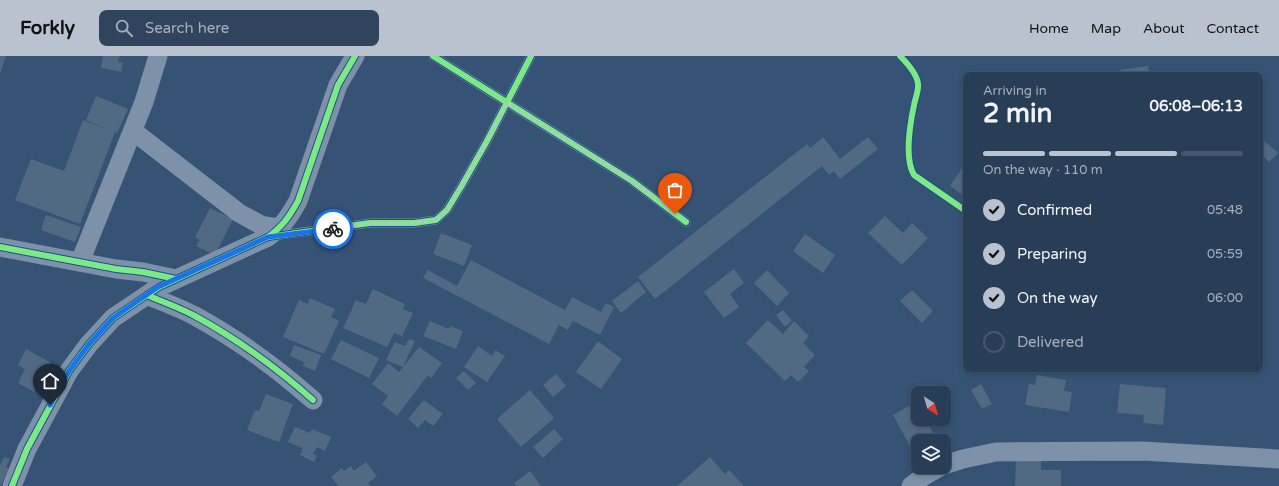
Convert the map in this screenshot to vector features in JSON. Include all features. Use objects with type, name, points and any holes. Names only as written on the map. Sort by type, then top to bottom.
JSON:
[{"type":"street","points":[[80,262],[144,102],[158,56]]},
{"type":"street","points":[[12,486],[27,449],[69,371],[89,344],[113,318],[158,287],[274,233],[289,217],[298,200],[338,85],[355,56]]},
{"type":"street","points":[[133,131],[239,213],[274,233]]},
{"type":"street","points":[[0,247],[176,279]]},
{"type":"street","points":[[147,295],[194,316],[237,341],[287,377],[313,400]]},
{"type":"street","points":[[951,463],[963,459],[996,452],[1142,451],[1279,459]]},
{"type":"street","points":[[911,486],[928,474]]},
{"type":"lane","points":[[433,56],[632,181],[686,222]]},
{"type":"lane","points":[[274,233],[370,223],[414,223],[436,220],[447,210],[483,147],[531,56]]},
{"type":"building","points":[[0,56],[6,56],[0,74]]},
{"type":"building","points":[[103,56],[120,56],[118,62],[123,63],[121,72],[101,68]]},
{"type":"building","points":[[1148,66],[1149,72],[1120,72],[1120,70]]},
{"type":"building","points":[[96,96],[128,109],[117,133],[115,132],[80,224],[15,200],[31,159],[64,171],[83,120],[107,129],[86,120]]},
{"type":"building","points":[[823,137],[840,159],[868,137],[878,149],[840,179],[834,171],[829,175],[822,166],[655,299],[638,277],[807,144],[810,148]]},
{"type":"building","points":[[1264,141],[1278,153],[1269,162],[1263,156]]},
{"type":"building","points":[[963,166],[963,195],[950,186]]},
{"type":"building","points":[[210,208],[233,219],[215,255],[196,246],[200,240],[195,237]]},
{"type":"building","points":[[46,215],[81,227],[75,242],[41,230]]},
{"type":"building","points":[[885,216],[903,233],[912,223],[928,238],[902,265],[868,233]]},
{"type":"building","points":[[441,233],[472,245],[464,266],[433,254]]},
{"type":"building","points":[[805,234],[835,255],[823,273],[793,251]]},
{"type":"building","points":[[471,260],[565,310],[572,297],[601,312],[606,303],[614,307],[600,335],[573,321],[568,330],[559,325],[549,344],[423,278],[428,270],[457,286]]},
{"type":"building","points":[[734,269],[744,283],[730,294],[739,307],[724,318],[704,292]]},
{"type":"building","points":[[767,270],[789,293],[777,306],[754,283]]},
{"type":"building","points":[[638,281],[646,292],[621,313],[612,301]]},
{"type":"building","points":[[373,289],[405,304],[403,309],[413,313],[402,336],[394,333],[387,347],[343,328],[356,300],[366,304]]},
{"type":"building","points":[[912,290],[933,311],[922,323],[900,301]]},
{"type":"building","points":[[310,298],[335,309],[331,317],[339,321],[324,354],[283,337],[299,300],[308,304]]},
{"type":"building","points":[[783,310],[792,321],[785,327],[776,315]]},
{"type":"building","points":[[768,320],[783,334],[794,321],[809,336],[803,343],[815,355],[804,367],[809,371],[798,382],[791,375],[785,381],[746,343]]},
{"type":"building","points":[[430,321],[449,329],[450,326],[463,331],[456,349],[423,336]]},
{"type":"building","points":[[409,339],[415,341],[403,367],[386,360],[395,342],[405,346]]},
{"type":"building","points":[[341,340],[379,358],[369,378],[331,359]]},
{"type":"building","points":[[598,341],[622,359],[601,389],[576,372]]},
{"type":"building","points":[[294,345],[321,355],[315,371],[303,366],[304,362],[290,356]]},
{"type":"building","points":[[478,346],[492,356],[495,350],[505,356],[487,382],[464,367]]},
{"type":"building","points":[[419,347],[442,363],[431,378],[428,375],[397,416],[382,404],[388,396],[372,384],[388,363],[399,372]]},
{"type":"building","points":[[26,349],[50,362],[34,392],[18,383],[25,369],[18,365]]},
{"type":"building","points":[[464,371],[476,383],[468,390],[456,378]]},
{"type":"building","points":[[556,374],[566,386],[553,397],[543,385]]},
{"type":"building","points":[[1037,375],[1066,380],[1064,391],[1072,392],[1069,412],[1025,405],[1029,384],[1035,385]]},
{"type":"building","points":[[981,384],[992,404],[982,409],[971,390]]},
{"type":"building","points":[[1120,384],[1166,388],[1163,425],[1143,423],[1144,415],[1117,413]]},
{"type":"building","points":[[530,390],[554,418],[521,447],[497,419]]},
{"type":"building","points":[[266,394],[293,404],[279,442],[247,430],[255,410],[259,411]]},
{"type":"building","points":[[424,400],[443,414],[433,426],[425,420],[418,428],[408,419]]},
{"type":"building","points":[[911,405],[911,426],[930,426],[933,433],[911,434],[910,446],[893,415]]},
{"type":"building","points":[[295,427],[310,433],[312,429],[331,437],[325,451],[317,447],[313,454],[317,456],[314,462],[300,455],[303,448],[288,442]]},
{"type":"building","points":[[554,429],[563,439],[543,458],[533,447]]},
{"type":"building","points":[[4,457],[10,459],[6,467],[9,469],[1,485],[0,465]]},
{"type":"building","points":[[710,457],[725,474],[729,470],[744,486],[677,486]]},
{"type":"building","points":[[1016,457],[1041,457],[1041,470],[1061,470],[1061,486],[1015,486]]},
{"type":"building","points":[[366,462],[377,476],[368,483],[370,486],[339,486],[331,477],[342,468],[344,471],[351,466],[354,471]]},
{"type":"building","points":[[530,471],[541,486],[516,486],[514,483]]},
{"type":"cycle path","points":[[12,486],[27,449],[69,371],[89,344],[113,318],[159,287],[268,237],[285,221],[298,201],[338,85],[355,56]]},
{"type":"cycle path","points":[[433,56],[632,181],[686,222]]},
{"type":"cycle path","points":[[268,237],[370,223],[414,223],[436,220],[447,210],[461,187],[487,141],[531,56]]},
{"type":"cycle path","points":[[900,56],[909,65],[918,84],[909,141],[909,160],[911,168],[914,175],[963,209]]},
{"type":"cycle path","points":[[0,247],[176,279]]},
{"type":"cycle path","points":[[147,295],[189,313],[226,334],[271,365],[313,400]]},
{"type":"way so far","points":[[333,229],[370,223],[414,223],[436,220],[447,210],[461,187],[507,103],[632,181],[675,214]]},
{"type":"route","points":[[50,405],[69,371],[89,344],[113,318],[158,287],[268,237],[333,229]]}]
